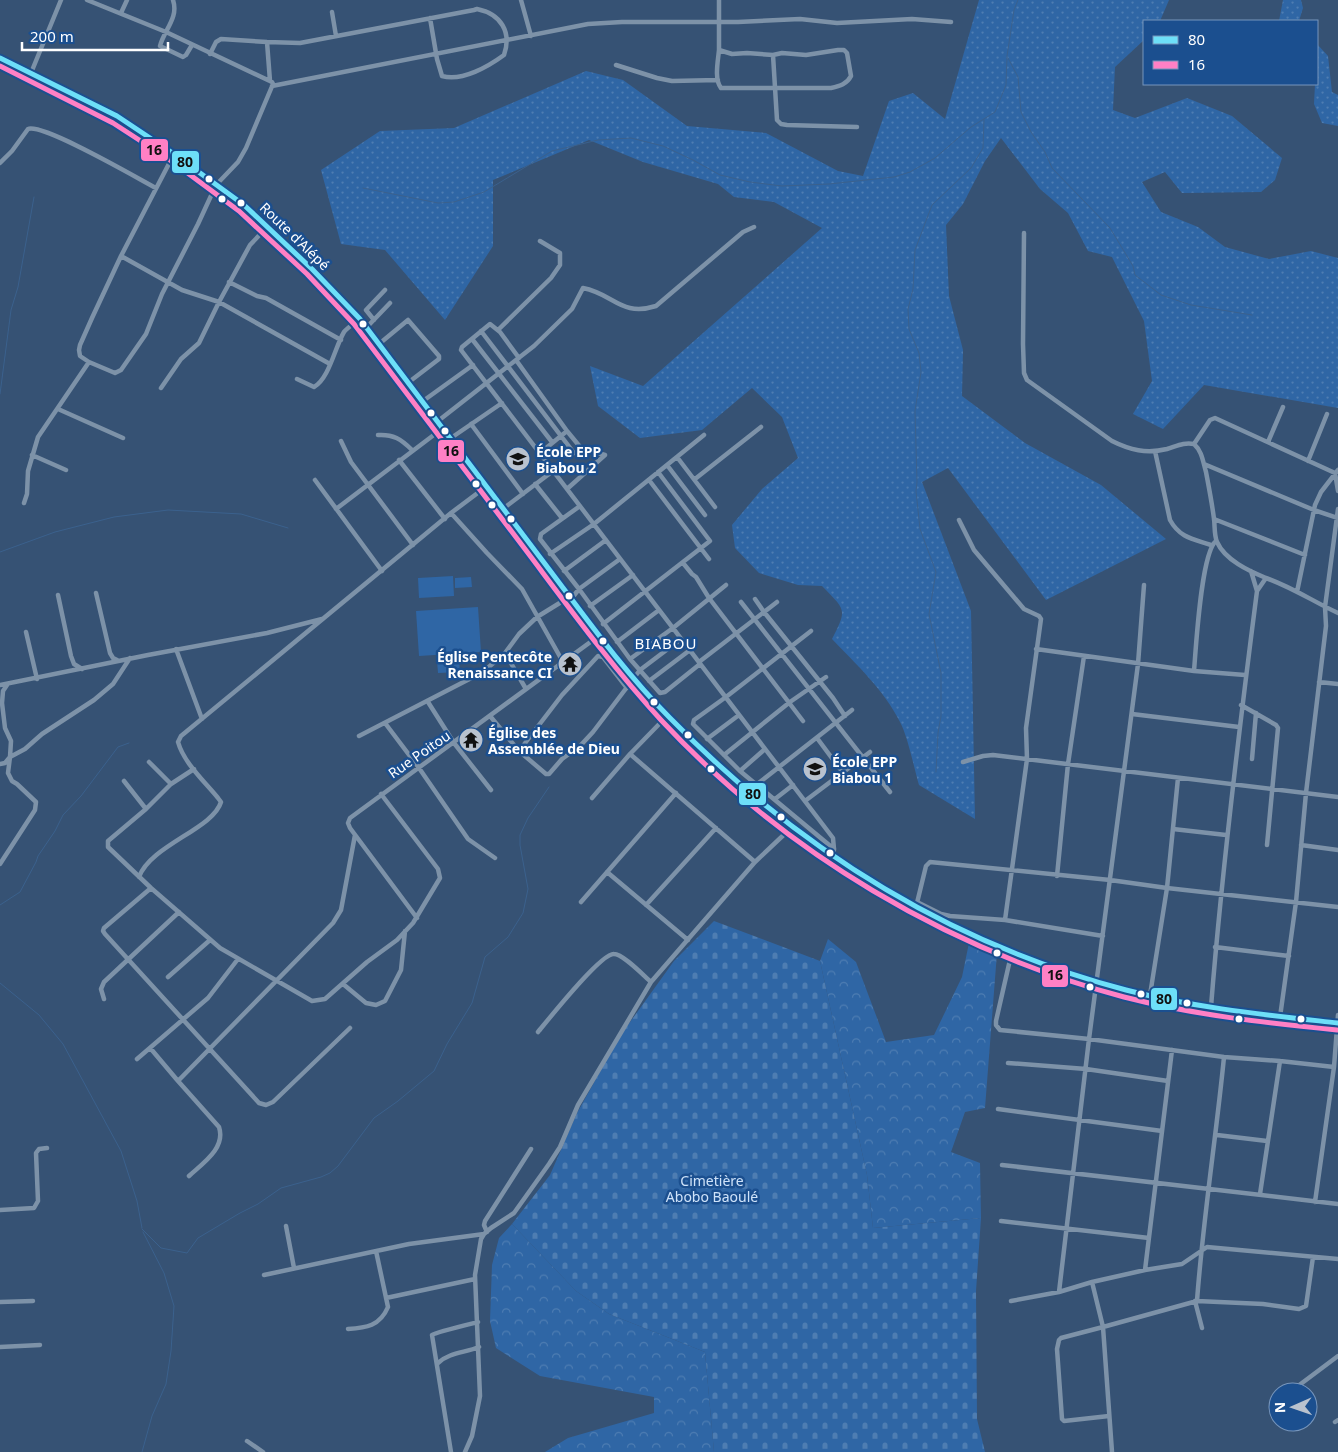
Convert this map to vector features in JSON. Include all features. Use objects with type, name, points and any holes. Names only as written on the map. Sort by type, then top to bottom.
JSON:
[{"type":"main road","name":"Route d'Alépé","points":[[0,58],[117,116],[174,154],[228,193],[268,226],[312,268],[360,320],[409,382],[634,679],[667,716],[708,757],[791,828],[833,858],[981,940],[1097,982],[1210,1007],[1338,1023]]},
{"type":"street","points":[[31,73],[61,0]]},
{"type":"street","points":[[87,0],[166,32],[270,81]]},
{"type":"street","points":[[122,13],[127,0]]},
{"type":"street","points":[[173,0],[174,15],[160,44],[161,47],[183,57],[192,45]]},
{"type":"street","points":[[521,0],[531,36]]},
{"type":"street","points":[[719,50],[732,54],[773,55],[782,52],[806,55],[844,50],[847,53],[851,76],[849,81],[831,88],[721,88],[718,84],[720,0]]},
{"type":"street","points":[[210,54],[216,42],[221,39],[300,42],[336,36],[430,18],[474,10],[481,10],[501,22],[507,41],[504,55],[483,70],[453,77],[442,76],[430,18]]},
{"type":"street","points":[[332,12],[336,36]]},
{"type":"street","points":[[272,86],[588,24],[800,20],[845,23],[912,19],[951,22]]},
{"type":"street","points":[[174,154],[121,256],[80,345],[80,356],[88,362],[115,373],[121,370],[146,334],[162,294],[216,185],[238,162],[273,82],[270,81],[267,42]]},
{"type":"street","points":[[773,55],[777,120],[781,124],[857,127]]},
{"type":"street","points":[[616,65],[672,81],[718,80]]},
{"type":"street","points":[[0,163],[12,151],[28,129],[34,127],[47,131],[109,162],[156,188]]},
{"type":"street","points":[[161,388],[174,368],[199,343],[229,282],[250,245],[268,226]]},
{"type":"street","points":[[438,421],[518,359],[572,309],[583,288],[625,307],[641,309],[656,306],[743,232],[754,227]]},
{"type":"street","points":[[1024,233],[1022,287],[1023,353],[1024,373],[1027,380],[1112,441],[1134,450],[1155,451],[1179,444],[1194,444],[1199,448],[1204,464],[1216,541],[1224,552],[1251,571],[1338,613]]},
{"type":"street","points":[[498,330],[546,285],[560,265],[560,253],[540,241]]},
{"type":"street","points":[[121,256],[191,294],[219,302],[330,364]]},
{"type":"street","points":[[229,282],[257,296],[266,298],[341,340]]},
{"type":"street","points":[[374,320],[366,310],[385,290]]},
{"type":"street","points":[[366,328],[390,303]]},
{"type":"street","points":[[297,379],[314,387],[319,383],[345,331],[360,320]]},
{"type":"street","points":[[379,344],[408,320],[439,356],[439,359],[409,382]]},
{"type":"street","points":[[567,489],[605,455],[581,448],[567,431],[518,359],[513,348],[498,330],[490,324],[462,347],[461,350],[833,838],[833,858]]},
{"type":"street","points":[[481,331],[574,453]]},
{"type":"street","points":[[472,339],[552,442]]},
{"type":"street","points":[[24,503],[27,494],[28,471],[38,437],[88,362]]},
{"type":"street","points":[[423,401],[473,365]]},
{"type":"street","points":[[451,438],[502,403]]},
{"type":"street","points":[[1268,442],[1284,407]]},
{"type":"street","points":[[58,409],[123,438]]},
{"type":"street","points":[[1308,461],[1327,414]]},
{"type":"street","points":[[1194,444],[1210,420],[1215,418],[1308,461],[1337,472]]},
{"type":"street","points":[[471,424],[523,494]]},
{"type":"street","points":[[694,479],[761,427]]},
{"type":"street","points":[[336,509],[443,428]]},
{"type":"street","points":[[540,453],[567,431]]},
{"type":"street","points":[[378,435],[390,434],[412,450]]},
{"type":"street","points":[[550,554],[594,524],[704,435]]},
{"type":"street","points":[[341,441],[351,462],[413,545]]},
{"type":"street","points":[[1155,451],[1170,520],[1174,527],[1185,536],[1211,545]]},
{"type":"street","points":[[32,456],[66,470]]},
{"type":"street","points":[[678,457],[715,507]]},
{"type":"street","points":[[399,460],[445,519]]},
{"type":"street","points":[[1204,464],[1314,510],[1338,518]]},
{"type":"street","points":[[667,465],[705,515]]},
{"type":"street","points":[[504,508],[553,471]]},
{"type":"street","points":[[603,624],[709,543],[709,539],[658,472]]},
{"type":"street","points":[[1337,472],[1338,491]]},
{"type":"street","points":[[1297,592],[1314,510],[1321,492],[1337,472]]},
{"type":"street","points":[[315,480],[382,571]]},
{"type":"street","points":[[649,480],[709,559]]},
{"type":"street","points":[[535,484],[562,518]]},
{"type":"street","points":[[139,877],[141,871],[161,851],[207,819],[219,808],[220,802],[218,798],[194,769],[180,747],[178,742],[182,736],[451,513],[487,486]]},
{"type":"street","points":[[580,506],[540,536],[540,541],[579,589],[630,659],[662,694],[776,602]]},
{"type":"street","points":[[1280,1017],[1296,902],[1306,793],[1326,626],[1325,607],[1338,509]]},
{"type":"street","points":[[451,513],[522,589],[563,662]]},
{"type":"street","points":[[1214,519],[1306,555]]},
{"type":"street","points":[[959,520],[974,550],[1022,607],[1039,616],[1041,622],[1026,728],[1028,759],[1005,920]]},
{"type":"street","points":[[564,572],[606,540]]},
{"type":"street","points":[[1194,671],[1203,578],[1211,545],[1216,541]]},
{"type":"street","points":[[359,736],[483,672],[505,653],[519,634],[537,617],[572,597],[579,589],[620,559]]},
{"type":"street","points":[[683,563],[696,576],[709,598],[803,721]]},
{"type":"street","points":[[1210,1007],[1226,835],[1241,704],[1257,591],[1251,571]]},
{"type":"street","points":[[590,606],[633,576]]},
{"type":"street","points":[[1257,591],[1266,578]]},
{"type":"street","points":[[630,659],[673,628],[726,584]]},
{"type":"street","points":[[1059,1292],[1089,1039],[1132,714],[1144,585]]},
{"type":"street","points":[[96,593],[110,653],[118,661]]},
{"type":"street","points":[[58,595],[71,656],[74,664],[82,669]]},
{"type":"street","points":[[755,599],[844,716]]},
{"type":"street","points":[[741,602],[890,792]]},
{"type":"street","points":[[617,642],[659,610]]},
{"type":"street","points":[[0,686],[176,649],[266,634],[323,619]]},
{"type":"street","points":[[811,631],[694,720],[693,724],[740,771],[834,849]]},
{"type":"street","points":[[26,632],[37,679]]},
{"type":"street","name":"Rue Poitou","points":[[355,835],[348,823],[350,818],[600,635]]},
{"type":"street","points":[[490,716],[519,751],[535,766],[549,774],[562,759],[580,746],[593,732],[640,670],[681,639]]},
{"type":"street","points":[[176,649],[202,719]]},
{"type":"street","points":[[1036,649],[1194,671],[1245,675]]},
{"type":"street","points":[[650,681],[690,650]]},
{"type":"street","points":[[505,653],[526,689]]},
{"type":"street","points":[[519,751],[562,695],[598,656],[602,657],[627,688]]},
{"type":"street","points":[[1057,876],[1068,764],[1084,656]]},
{"type":"street","points":[[0,764],[5,763],[10,757],[25,749],[42,734],[101,695],[113,684],[130,658]]},
{"type":"street","points":[[724,755],[790,702],[826,677]]},
{"type":"street","points":[[1319,682],[1338,684]]},
{"type":"street","points":[[0,864],[34,810],[36,802],[12,781],[8,772],[11,741],[2,722],[3,692],[7,685]]},
{"type":"street","points":[[428,702],[454,743],[491,790]]},
{"type":"street","points":[[1241,704],[1278,728],[1267,845]]},
{"type":"street","points":[[756,785],[852,710]]},
{"type":"street","points":[[1252,759],[1256,713]]},
{"type":"street","points":[[1132,714],[1239,727]]},
{"type":"street","points":[[707,740],[739,715]]},
{"type":"street","points":[[592,798],[630,754],[667,716]]},
{"type":"street","points":[[385,723],[468,839],[495,858]]},
{"type":"street","points":[[817,738],[843,773]]},
{"type":"street","points":[[740,771],[765,749]]},
{"type":"street","points":[[805,802],[870,752]]},
{"type":"street","points":[[630,754],[755,862]]},
{"type":"street","points":[[963,762],[988,755],[1338,797]]},
{"type":"street","points":[[149,762],[171,784]]},
{"type":"street","points":[[194,769],[171,784],[108,841],[108,847],[210,940],[238,959],[312,1001],[324,999],[406,931],[440,878],[438,869],[381,794]]},
{"type":"street","points":[[1150,995],[1167,888],[1178,778]]},
{"type":"street","points":[[124,782],[146,808]]},
{"type":"street","points":[[775,799],[793,785]]},
{"type":"street","points":[[581,902],[676,793]]},
{"type":"street","points":[[646,905],[716,828]]},
{"type":"street","points":[[264,1275],[409,1244],[485,1233],[514,1213],[560,1147],[578,1105],[650,982],[755,862],[791,828]]},
{"type":"street","points":[[1173,829],[1226,835]]},
{"type":"street","points":[[355,835],[416,918]]},
{"type":"street","points":[[178,1081],[333,923],[341,910],[355,835]]},
{"type":"street","points":[[1301,845],[1338,850]]},
{"type":"street","points":[[1103,936],[1005,920],[950,916],[917,905],[926,866],[928,862],[1012,870],[1338,907]]},
{"type":"street","points":[[607,872],[688,940]]},
{"type":"street","points":[[151,888],[103,931],[259,1102],[266,1105],[273,1102],[350,1028]]},
{"type":"street","points":[[104,1000],[101,989],[104,982],[178,912]]},
{"type":"street","points":[[342,984],[366,1003],[376,1005],[385,1000],[401,970],[406,931]]},
{"type":"street","points":[[168,977],[210,940]]},
{"type":"street","points":[[1215,947],[1288,956]]},
{"type":"street","points":[[1012,951],[996,1022],[998,1028],[1006,1032],[1089,1039],[1224,1057],[1334,1067]]},
{"type":"street","points":[[538,1032],[565,999],[610,954],[622,957],[650,982]]},
{"type":"street","points":[[138,1059],[208,998],[238,959]]},
{"type":"street","points":[[1315,1202],[1334,1067],[1338,1015]]},
{"type":"street","points":[[151,1049],[219,1127],[221,1134],[219,1146],[190,1176]]},
{"type":"street","points":[[1145,1270],[1172,1050]]},
{"type":"street","points":[[1202,1328],[1196,1301],[1217,1135],[1224,1057]]},
{"type":"street","points":[[1260,1194],[1280,1061]]},
{"type":"street","points":[[1008,1063],[1086,1069],[1168,1081]]},
{"type":"street","points":[[998,1109],[1162,1131]]},
{"type":"street","points":[[1217,1135],[1267,1141]]},
{"type":"street","points":[[0,1210],[34,1208],[38,1201],[36,1153],[39,1149],[47,1148]]},
{"type":"street","points":[[465,1452],[472,1436],[480,1396],[475,1279],[482,1239],[485,1233],[484,1225],[531,1149]]},
{"type":"street","points":[[1002,1165],[1338,1204]]},
{"type":"street","points":[[1001,1222],[1149,1238]]},
{"type":"street","points":[[286,1226],[294,1268]]},
{"type":"street","points":[[1011,1301],[1059,1292],[1092,1282],[1145,1270],[1182,1264],[1207,1247],[1338,1259]]},
{"type":"street","points":[[348,1328],[370,1327],[377,1323],[388,1307],[376,1251]]},
{"type":"street","points":[[1109,1416],[1064,1421],[1061,1416],[1057,1349],[1061,1338],[1196,1301],[1262,1304],[1303,1309],[1306,1306],[1313,1257]]},
{"type":"street","points":[[386,1298],[475,1279]]},
{"type":"street","points":[[1092,1282],[1103,1327],[1112,1452]]},
{"type":"street","points":[[0,1302],[33,1301]]},
{"type":"street","points":[[452,1452],[432,1335],[435,1332],[478,1322]]},
{"type":"street","points":[[0,1347],[40,1345]]},
{"type":"street","points":[[438,1363],[448,1356],[469,1351],[479,1346]]},
{"type":"street","points":[[1303,1382],[1338,1356]]},
{"type":"street","points":[[247,1441],[262,1452]]},
{"type":"green space","points":[[979,0],[1169,0],[1160,20],[1143,20],[1143,41],[1115,67],[1113,110],[1135,118],[1187,98],[1232,116],[1282,158],[1275,180],[1261,192],[1182,193],[1165,172],[1142,182],[1161,212],[1198,227],[1225,247],[1269,259],[1311,251],[1338,258],[1338,408],[1204,385],[1163,429],[1133,414],[1152,381],[1144,321],[1112,257],[1088,251],[1068,213],[1040,189],[1001,138],[985,161],[963,204],[946,225],[949,296],[963,350],[962,396],[1025,443],[1101,485],[1166,539],[1046,600],[948,468],[922,482],[971,611],[975,819],[919,785],[906,736],[893,710],[869,678],[832,639],[842,615],[842,610],[836,600],[822,586],[798,585],[759,573],[735,548],[732,525],[762,489],[798,458],[782,417],[752,388],[702,430],[640,438],[598,406],[590,366],[643,386],[822,228],[774,202],[734,197],[718,184],[643,162],[589,140],[493,180],[493,246],[445,320],[385,250],[341,244],[321,170],[380,131],[454,128],[586,71],[623,80],[687,126],[766,133],[838,171],[863,176],[889,101],[913,93],[945,119]]},
{"type":"green space","points":[[1283,0],[1301,0],[1303,8],[1299,20],[1279,20]]},
{"type":"green space","points":[[1318,45],[1328,56],[1332,92],[1338,95],[1338,126],[1322,123],[1314,104],[1315,85],[1318,85]]},
{"type":"green space","points":[[453,576],[454,596],[419,598],[418,578]]},
{"type":"green space","points":[[471,577],[472,587],[455,588],[455,578]]},
{"type":"green space","points":[[478,607],[481,652],[419,656],[416,611]]},
{"type":"green space","points":[[459,659],[460,672],[438,673],[437,660]]},
{"type":"green space","name":"Cimetière Abobo Baoulé","points":[[714,921],[820,961],[867,1175],[873,1228],[981,1218],[976,1291],[977,1419],[985,1452],[714,1452],[705,1352],[609,1314],[576,1291],[512,1224],[550,1175],[577,1113],[620,1036],[674,961]]},
{"type":"green space","points":[[970,938],[997,953],[985,1108],[965,1112],[951,1152],[980,1163],[981,1218],[873,1228],[867,1175],[820,961],[828,939],[856,962],[886,1042],[934,1035],[962,977]]},
{"type":"green space","points":[[512,1224],[576,1291],[609,1314],[705,1352],[714,1452],[545,1452],[568,1438],[654,1413],[654,1397],[540,1376],[496,1348],[490,1321],[492,1265],[499,1238]]},
{"type":"waterway","points":[[363,188],[438,203],[454,202],[484,192],[552,151],[598,140],[631,138],[663,146],[720,175],[750,182],[782,186],[829,184],[894,177],[910,172],[935,158],[971,127],[995,112],[1006,85],[1007,56],[1014,10],[1018,0]]},
{"type":"waterway","points":[[1008,58],[1018,77],[1021,112],[1031,132],[1045,152],[1052,168],[1110,228],[1133,266],[1135,275],[1161,295],[1191,305],[1252,315]]},
{"type":"waterway","points":[[936,772],[941,716],[941,673],[929,614],[936,572],[920,529],[916,491],[915,411],[921,372],[919,353],[909,329],[908,309],[913,289],[915,250],[932,205],[971,168],[983,148],[984,120]]},
{"type":"waterway","points":[[0,394],[11,310],[18,287],[34,197]]},
{"type":"waterway","points":[[0,552],[55,532],[114,517],[168,510],[241,514],[288,528]]},
{"type":"waterway","points":[[0,905],[20,892],[38,856],[63,815],[81,796],[118,747],[129,743]]},
{"type":"waterway","points":[[142,1229],[161,1248],[187,1253],[198,1238],[258,1204],[281,1188],[330,1173],[338,1166],[374,1118],[434,1071],[447,1044],[472,1003],[485,957],[508,937],[523,913],[528,889],[520,835],[528,818],[549,787]]},
{"type":"waterway","points":[[0,983],[39,1015],[63,1044],[121,1151],[137,1201],[142,1228]]},
{"type":"waterway","points":[[142,1452],[152,1416],[166,1384],[171,1351],[174,1306],[164,1273],[143,1232]]},
{"type":"transit line","name":"80","points":[[0,58],[117,116],[174,154],[244,205],[312,269],[360,319],[586,619],[635,680],[670,718],[719,765],[770,809],[824,849],[879,886],[937,918],[998,946],[1061,970],[1126,990],[1178,1002],[1338,1023]]},
{"type":"transit line","name":"16","points":[[0,66],[113,123],[170,160],[239,211],[307,274],[354,324],[578,620],[644,701],[709,768],[761,813],[816,854],[873,891],[933,924],[995,953],[1059,977],[1124,997],[1203,1014],[1337,1030]]},
{"type":"place","name":"École EPP Biabou 2","points":[[518,459]]},
{"type":"place","name":"Église Pentecôte Renaissance CI","points":[[570,664]]},
{"type":"place","name":"Église des Assemblée de Dieu","points":[[471,740]]},
{"type":"place","name":"École EPP Biabou 1","points":[[815,769]]},
{"type":"district","name":"BIABOU","points":[[666,643]]}]
